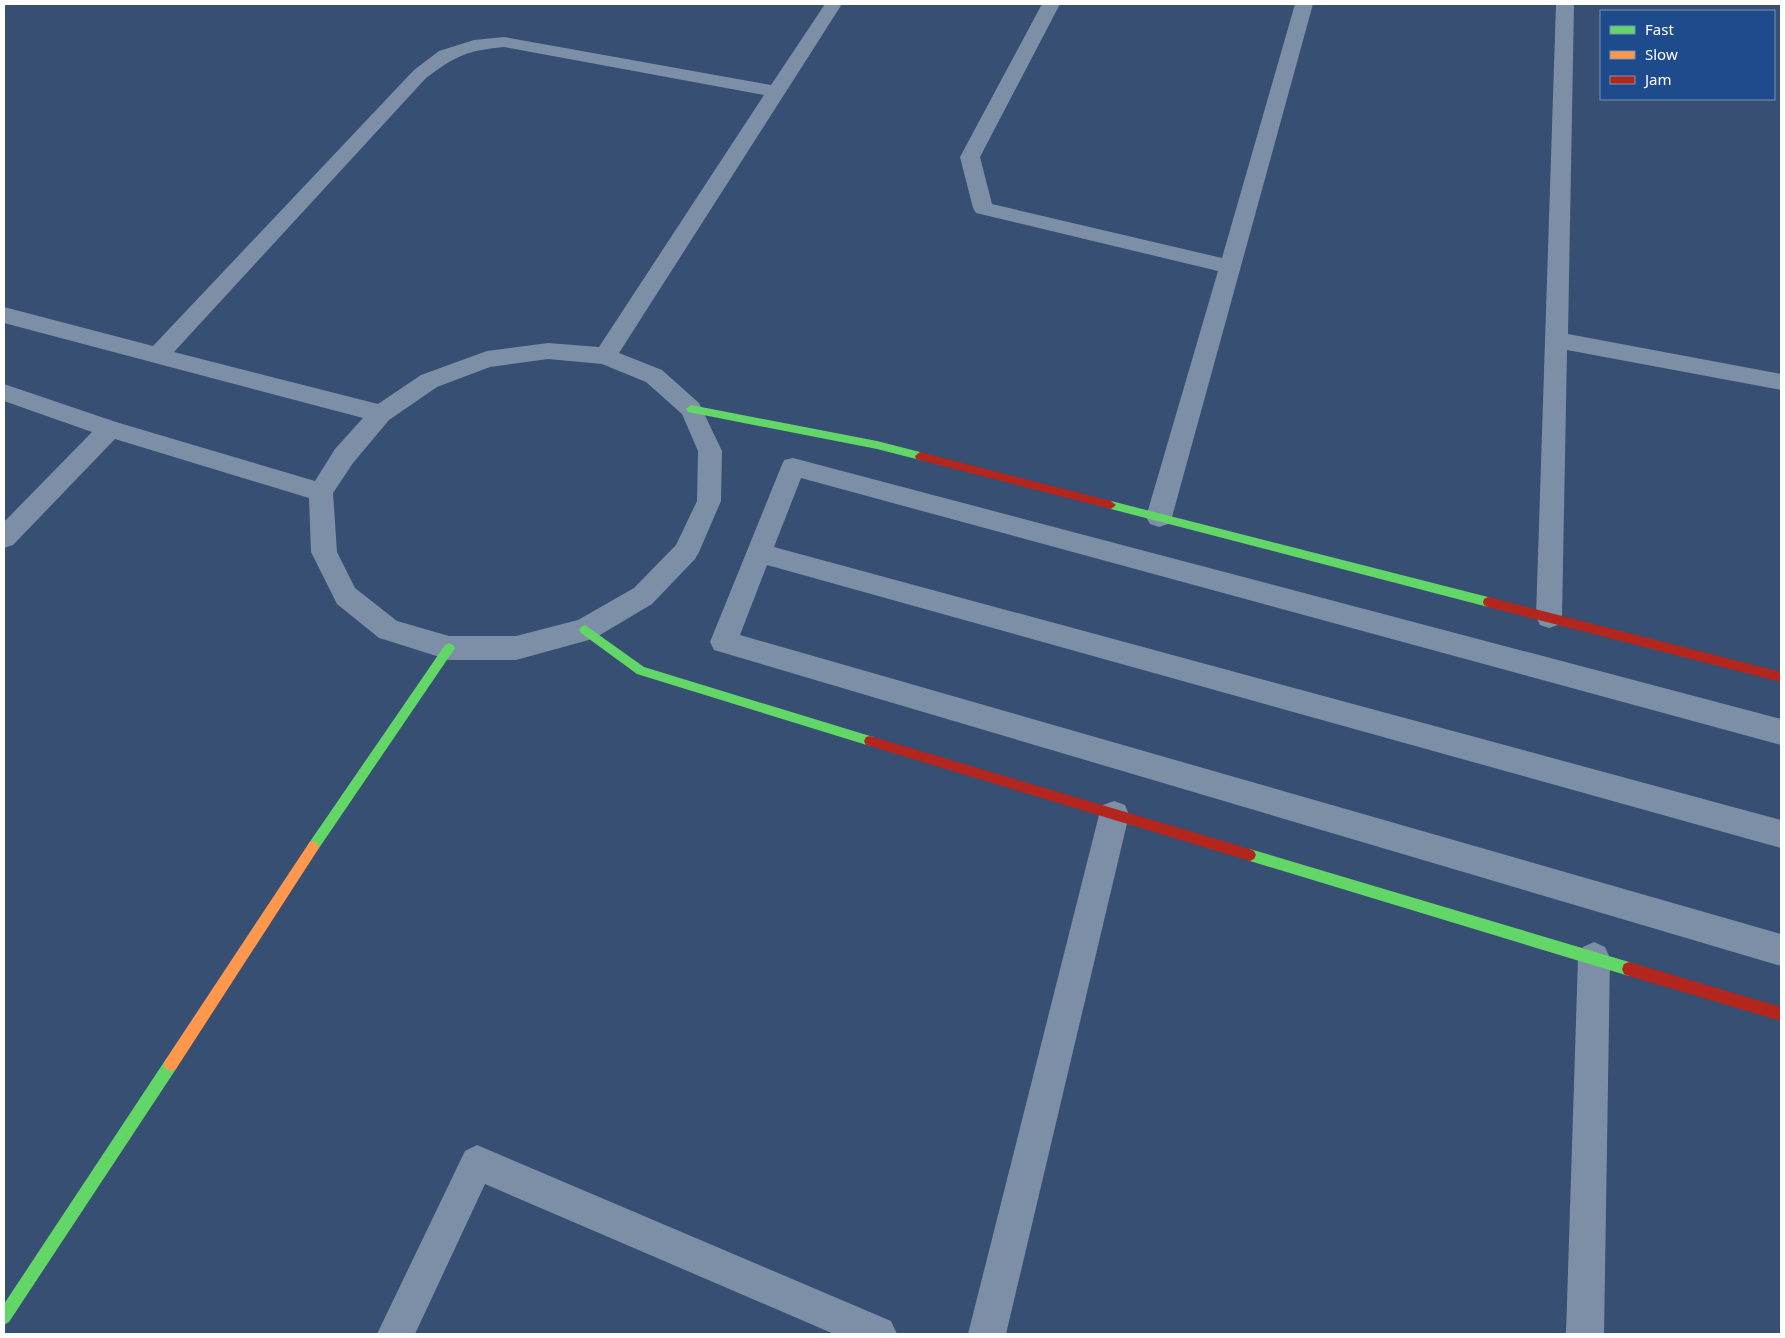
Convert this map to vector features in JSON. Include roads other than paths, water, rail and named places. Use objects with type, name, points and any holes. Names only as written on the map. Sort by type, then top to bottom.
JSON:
[{"type":"street","points":[[605,356],[833,4]]},
{"type":"street","points":[[1051,4],[970,157],[983,208],[1230,267]]},
{"type":"street","points":[[1159,517],[1304,4]]},
{"type":"street","points":[[1549,617],[1565,4]]},
{"type":"street","points":[[157,356],[420,74],[445,55],[474,45],[504,42],[776,92]]},
{"type":"street","points":[[4,315],[381,414]]},
{"type":"street","points":[[1556,340],[1781,382]]},
{"type":"street","points":[[548,350],[605,356],[654,376],[691,408],[710,451],[709,501],[686,552],[643,596],[584,630],[516,648],[448,648],[389,630],[346,596],[324,552],[321,492],[344,456],[381,414],[429,381],[487,359],[548,350]]},
{"type":"street","points":[[4,392],[110,429],[321,492]]},
{"type":"street","points":[[691,408],[877,444],[1781,677]]},
{"type":"street","points":[[4,538],[110,429]]},
{"type":"street","points":[[1781,732],[792,467],[724,642],[1781,950]]},
{"type":"street","points":[[775,557],[1781,834]]},
{"type":"street","points":[[584,630],[641,671],[1114,815],[1781,1014]]},
{"type":"street","points":[[4,1317],[344,800],[448,648]]},
{"type":"street","points":[[986,1334],[1114,815]]},
{"type":"street","points":[[1585,1334],[1594,958]]},
{"type":"street","points":[[396,1334],[477,1163],[878,1334]]}]
